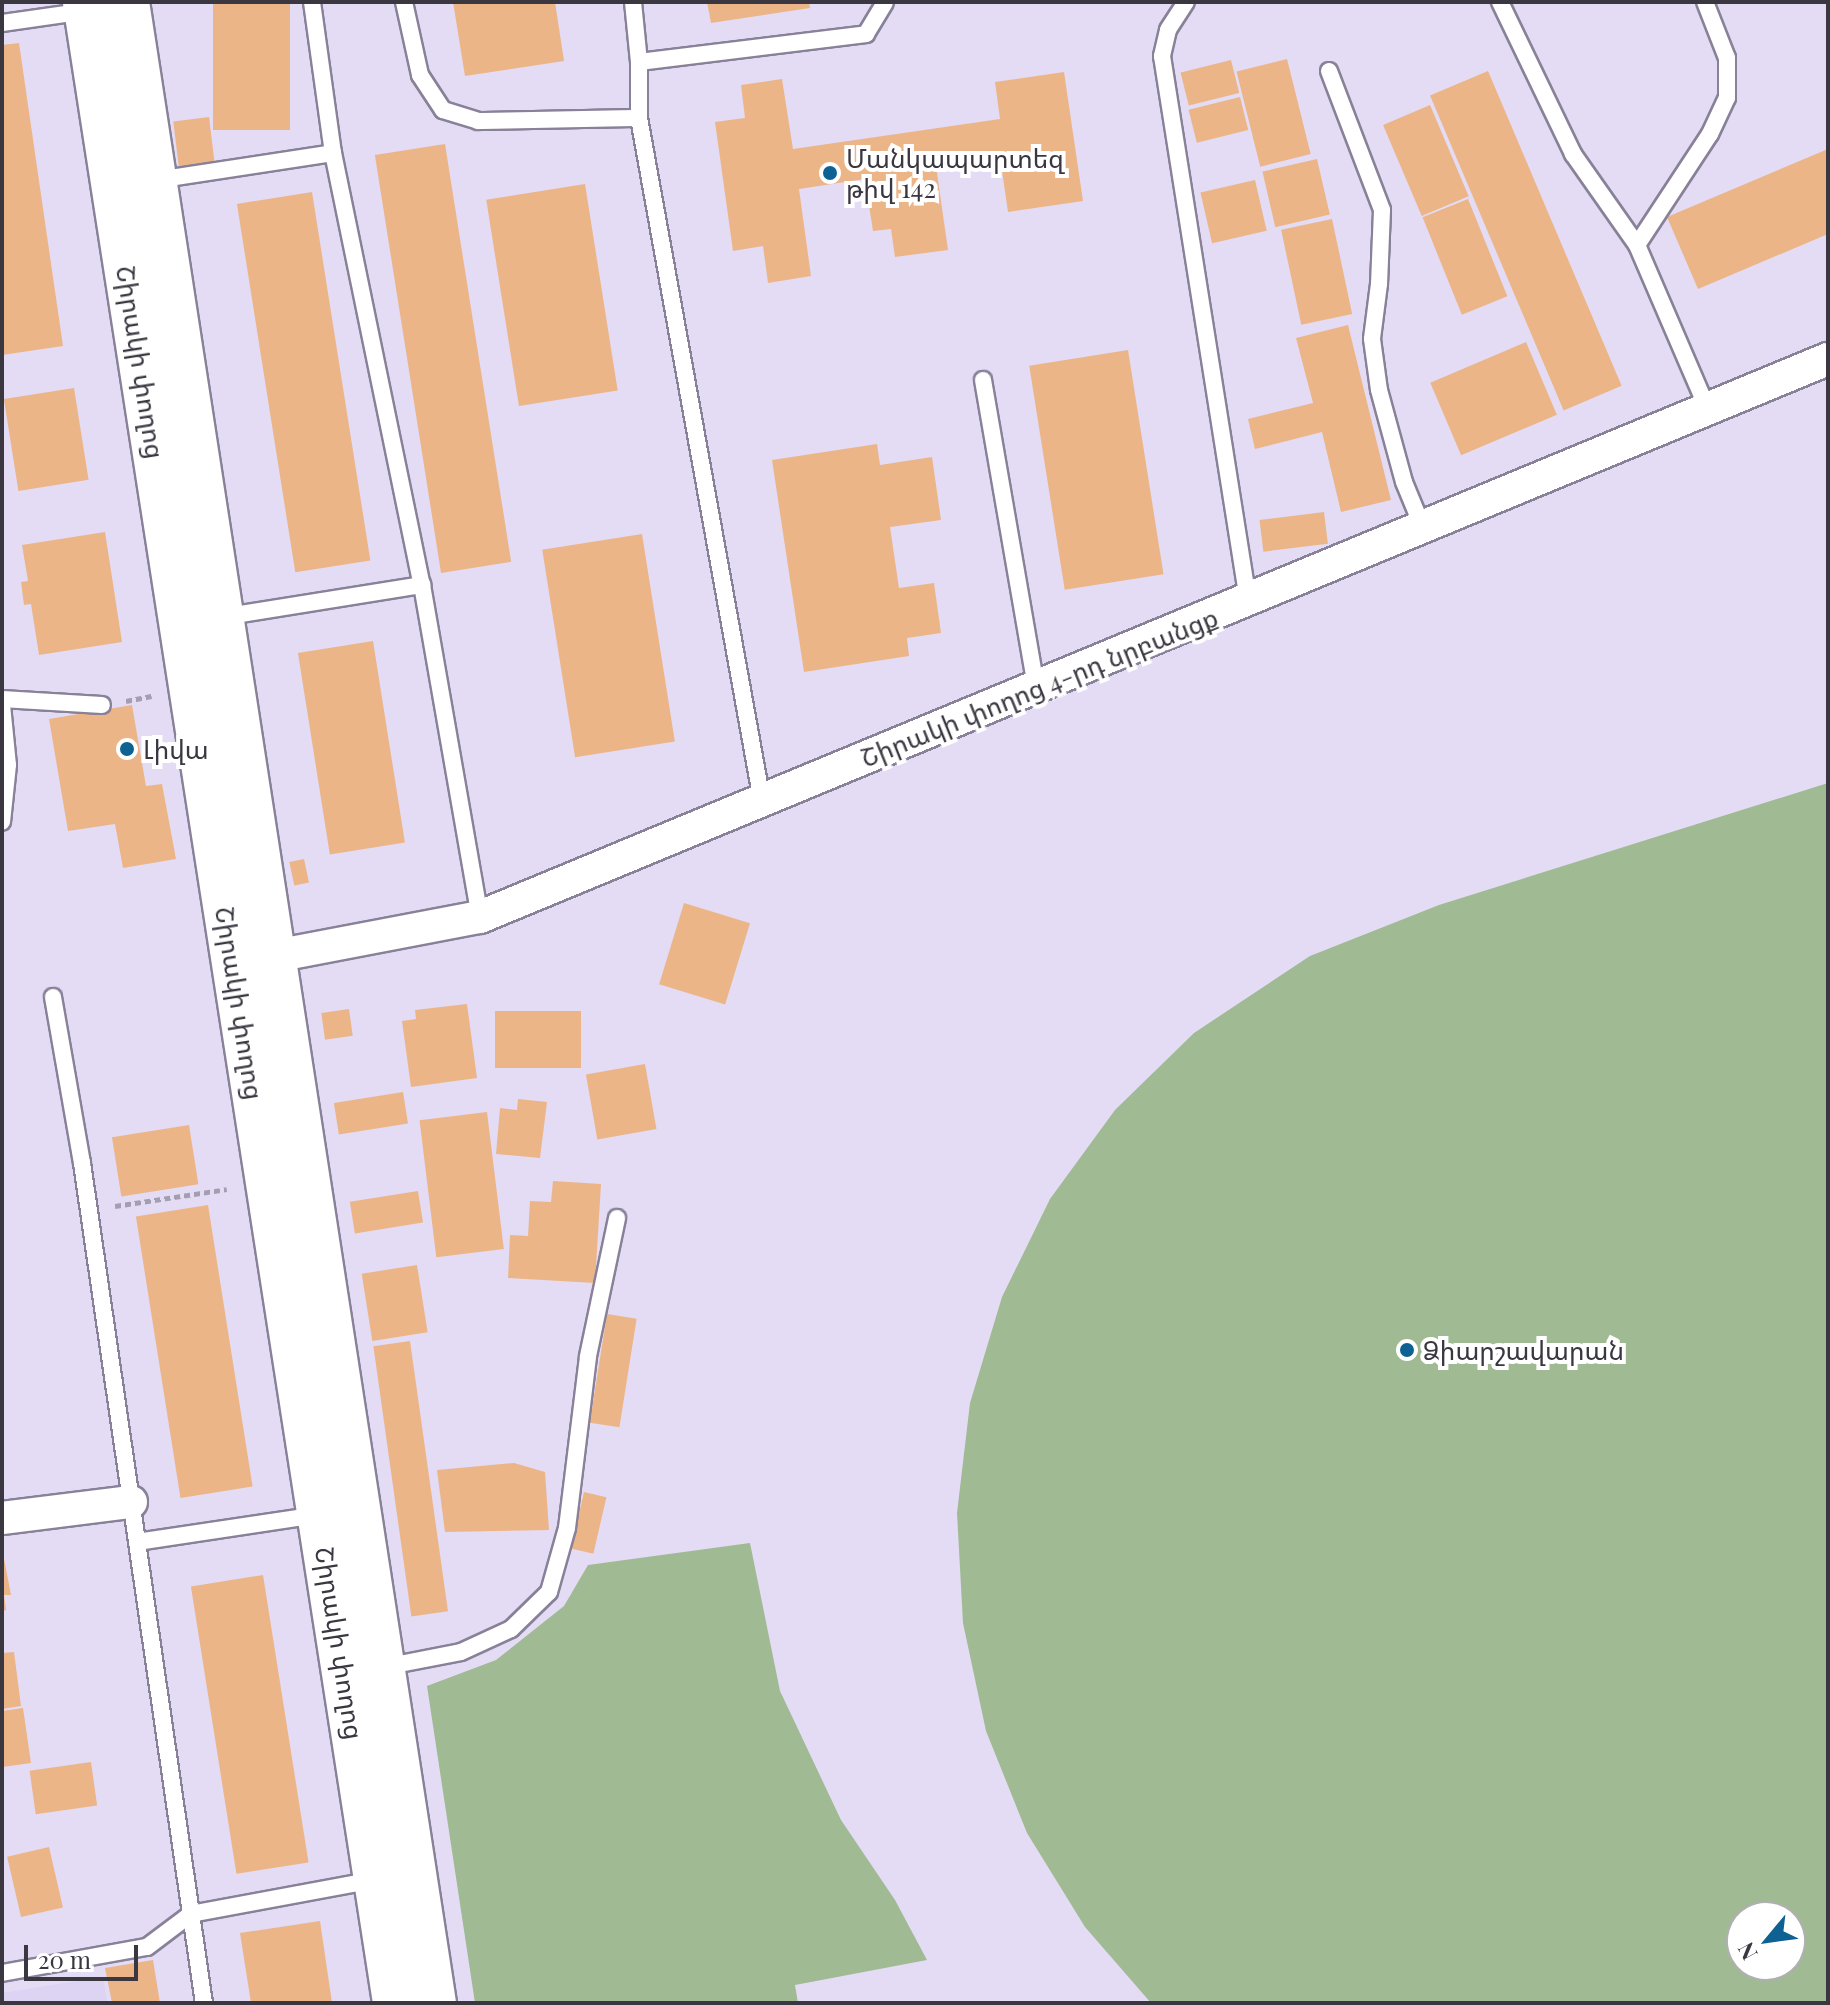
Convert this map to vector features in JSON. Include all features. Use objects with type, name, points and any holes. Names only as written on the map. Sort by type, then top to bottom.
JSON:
[{"type":"highway","name":"Շիրակի փողոց","points":[[107,6],[253,960],[382,1667],[434,2003]]},
{"type":"highway","name":"Շիրակի փողոց","points":[[253,960],[320,1514],[395,2003]]},
{"type":"street","name":"Շիրակի փողոց 4-րդ նրբանցք","points":[[253,960],[480,917],[1828,359]]},
{"type":"street","points":[[2,1518],[131,1502]]},
{"type":"lane","points":[[312,2],[333,153],[422,585],[480,917]]},
{"type":"lane","points":[[404,2],[420,75],[443,110],[478,121],[639,118]]},
{"type":"lane","points":[[633,2],[639,62],[639,118],[762,801]]},
{"type":"lane","points":[[639,62],[866,34],[885,2]]},
{"type":"lane","points":[[1186,2],[1168,30],[1162,56],[1248,600]]},
{"type":"lane","points":[[1500,2],[1573,154],[1637,245],[1708,410]]},
{"type":"lane","points":[[1637,245],[1710,134],[1727,98],[1727,58],[1705,2]]},
{"type":"lane","points":[[2,23],[107,6]]},
{"type":"lane","points":[[1329,71],[1382,210],[1379,284],[1372,339],[1379,390],[1404,482],[1423,528]]},
{"type":"lane","points":[[134,184],[333,153]]},
{"type":"lane","points":[[983,380],[1036,688]]},
{"type":"lane","points":[[201,620],[422,585]]},
{"type":"lane","points":[[2,822],[8,765],[2,702],[102,705]]},
{"type":"lane","points":[[53,997],[89,1210],[204,2003]]},
{"type":"lane","points":[[382,1667],[461,1652],[511,1629],[549,1592],[567,1528],[588,1356],[617,1218]]},
{"type":"lane","points":[[137,1542],[320,1514]]},
{"type":"lane","points":[[2,1973],[147,1947],[191,1914],[376,1880]]},
{"type":"path","points":[[89,1210],[236,1188]]},
{"type":"shaded area","points":[[103,1977],[107,2003],[2,2003],[2,1993]]},
{"type":"green space","name":"Ձիարշավարան","points":[[1828,783],[1828,2003],[1151,2003],[1085,1927],[1027,1833],[986,1731],[963,1623],[957,1513],[970,1403],[1002,1297],[1050,1199],[1115,1110],[1194,1033],[1310,956],[1439,905]]},
{"type":"green space","points":[[750,1543],[780,1691],[841,1820],[895,1900],[927,1960],[795,1985],[798,2003],[475,2003],[427,1686],[496,1660],[564,1606],[588,1565]]},
{"type":"building","points":[[213,2],[290,2],[290,130],[213,130]]},
{"type":"building","points":[[453,2],[555,2],[564,61],[465,76]]},
{"type":"building","points":[[707,2],[809,2],[810,8],[711,23]]},
{"type":"building","points":[[19,43],[63,346],[2,355],[2,45]]},
{"type":"building","points":[[1287,59],[1311,154],[1260,167],[1237,72]]},
{"type":"building","points":[[1231,60],[1239,93],[1189,106],[1181,73]]},
{"type":"building","points":[[1488,71],[1622,386],[1564,410],[1430,96]]},
{"type":"building","name":"Մանկապարտեզ թիվ 142","points":[[1064,72],[1083,201],[1008,212],[1000,157],[936,166],[948,250],[895,257],[891,229],[873,231],[865,179],[799,189],[811,276],[768,283],[763,246],[733,251],[715,122],[745,118],[741,85],[782,79],[793,149],[1000,119],[995,82]]},
{"type":"building","points":[[1240,97],[1248,130],[1197,143],[1189,110]]},
{"type":"building","points":[[1430,105],[1469,196],[1422,216],[1383,125]]},
{"type":"building","points":[[209,117],[215,164],[179,168],[173,121]]},
{"type":"building","points":[[445,144],[511,562],[441,573],[375,155]]},
{"type":"building","points":[[1828,149],[1828,234],[1698,289],[1667,217]]},
{"type":"building","points":[[1317,159],[1330,215],[1275,227],[1262,172]]},
{"type":"building","points":[[1255,180],[1267,231],[1212,243],[1200,193]]},
{"type":"building","points":[[585,184],[618,390],[519,406],[486,200]]},
{"type":"building","points":[[312,192],[370,560],[295,572],[237,204]]},
{"type":"building","points":[[1468,199],[1507,296],[1462,315],[1423,217]]},
{"type":"building","points":[[1332,219],[1352,314],[1301,325],[1281,230]]},
{"type":"building","points":[[1348,325],[1391,500],[1341,512],[1322,432],[1255,449],[1248,419],[1313,403],[1296,338]]},
{"type":"building","points":[[1526,342],[1557,415],[1461,455],[1430,383]]},
{"type":"building","points":[[1128,350],[1164,574],[1065,590],[1029,366]]},
{"type":"building","points":[[74,388],[89,480],[18,491],[4,399]]},
{"type":"building","points":[[877,444],[880,465],[932,457],[941,520],[890,527],[899,588],[934,583],[941,633],[907,638],[909,656],[804,672],[772,460]]},
{"type":"building","points":[[1324,512],[1328,544],[1263,552],[1259,520]]},
{"type":"building","points":[[105,532],[122,642],[39,655],[31,604],[24,605],[21,582],[28,581],[22,545]]},
{"type":"building","points":[[642,534],[675,741],[575,757],[542,550]]},
{"type":"building","points":[[373,641],[405,842],[330,854],[298,653]]},
{"type":"building","points":[[132,705],[146,786],[162,784],[176,859],[123,868],[115,824],[68,831],[49,719]]},
{"type":"building","points":[[304,859],[309,882],[294,886],[289,862]]},
{"type":"building","points":[[684,903],[750,923],[725,1004],[659,984]]},
{"type":"building","points":[[467,1004],[477,1078],[411,1087],[402,1021],[416,1019],[415,1010]]},
{"type":"building","points":[[349,1009],[353,1036],[325,1040],[321,1013]]},
{"type":"building","points":[[495,1011],[581,1011],[581,1068],[495,1068]]},
{"type":"building","points":[[645,1064],[656,1129],[597,1139],[586,1074]]},
{"type":"building","points":[[403,1092],[408,1124],[339,1135],[334,1103]]},
{"type":"building","points":[[518,1099],[547,1102],[540,1158],[496,1154],[500,1108],[517,1110]]},
{"type":"building","points":[[487,1112],[504,1249],[436,1257],[420,1120]]},
{"type":"building","points":[[189,1125],[198,1184],[121,1196],[112,1137]]},
{"type":"building","points":[[553,1181],[601,1184],[595,1283],[508,1278],[510,1235],[528,1236],[530,1201],[551,1202]]},
{"type":"building","points":[[418,1191],[423,1223],[355,1233],[350,1202]]},
{"type":"building","points":[[208,1205],[253,1486],[180,1498],[136,1216]]},
{"type":"building","points":[[417,1265],[428,1332],[372,1341],[362,1274]]},
{"type":"building","points":[[607,1314],[637,1319],[619,1427],[590,1423]]},
{"type":"building","points":[[410,1341],[448,1611],[411,1616],[373,1346]]},
{"type":"building","points":[[514,1463],[545,1472],[549,1530],[445,1532],[437,1470]]},
{"type":"building","points":[[584,1492],[606,1497],[593,1554],[571,1549]]},
{"type":"building","points":[[2,1548],[11,1595],[4,1595],[6,1610],[2,1611]]},
{"type":"building","points":[[263,1575],[309,1862],[236,1874],[191,1586]]},
{"type":"building","points":[[14,1652],[21,1706],[2,1709],[2,1653]]},
{"type":"building","points":[[23,1708],[31,1763],[2,1767],[2,1711]]},
{"type":"building","points":[[91,1762],[97,1806],[36,1814],[30,1771]]},
{"type":"building","points":[[49,1847],[63,1907],[21,1917],[7,1857]]},
{"type":"building","points":[[320,1921],[332,2003],[251,2003],[240,1933]]},
{"type":"building","points":[[153,1960],[160,2003],[112,2003],[105,1968]]},
{"type":"place","name":"Մանկապարտեզ թիվ 142","points":[[830,173]]},
{"type":"place","name":"Լիվա","points":[[127,749]]},
{"type":"place","name":"Ձիարշավարան","points":[[1407,1350]]}]
